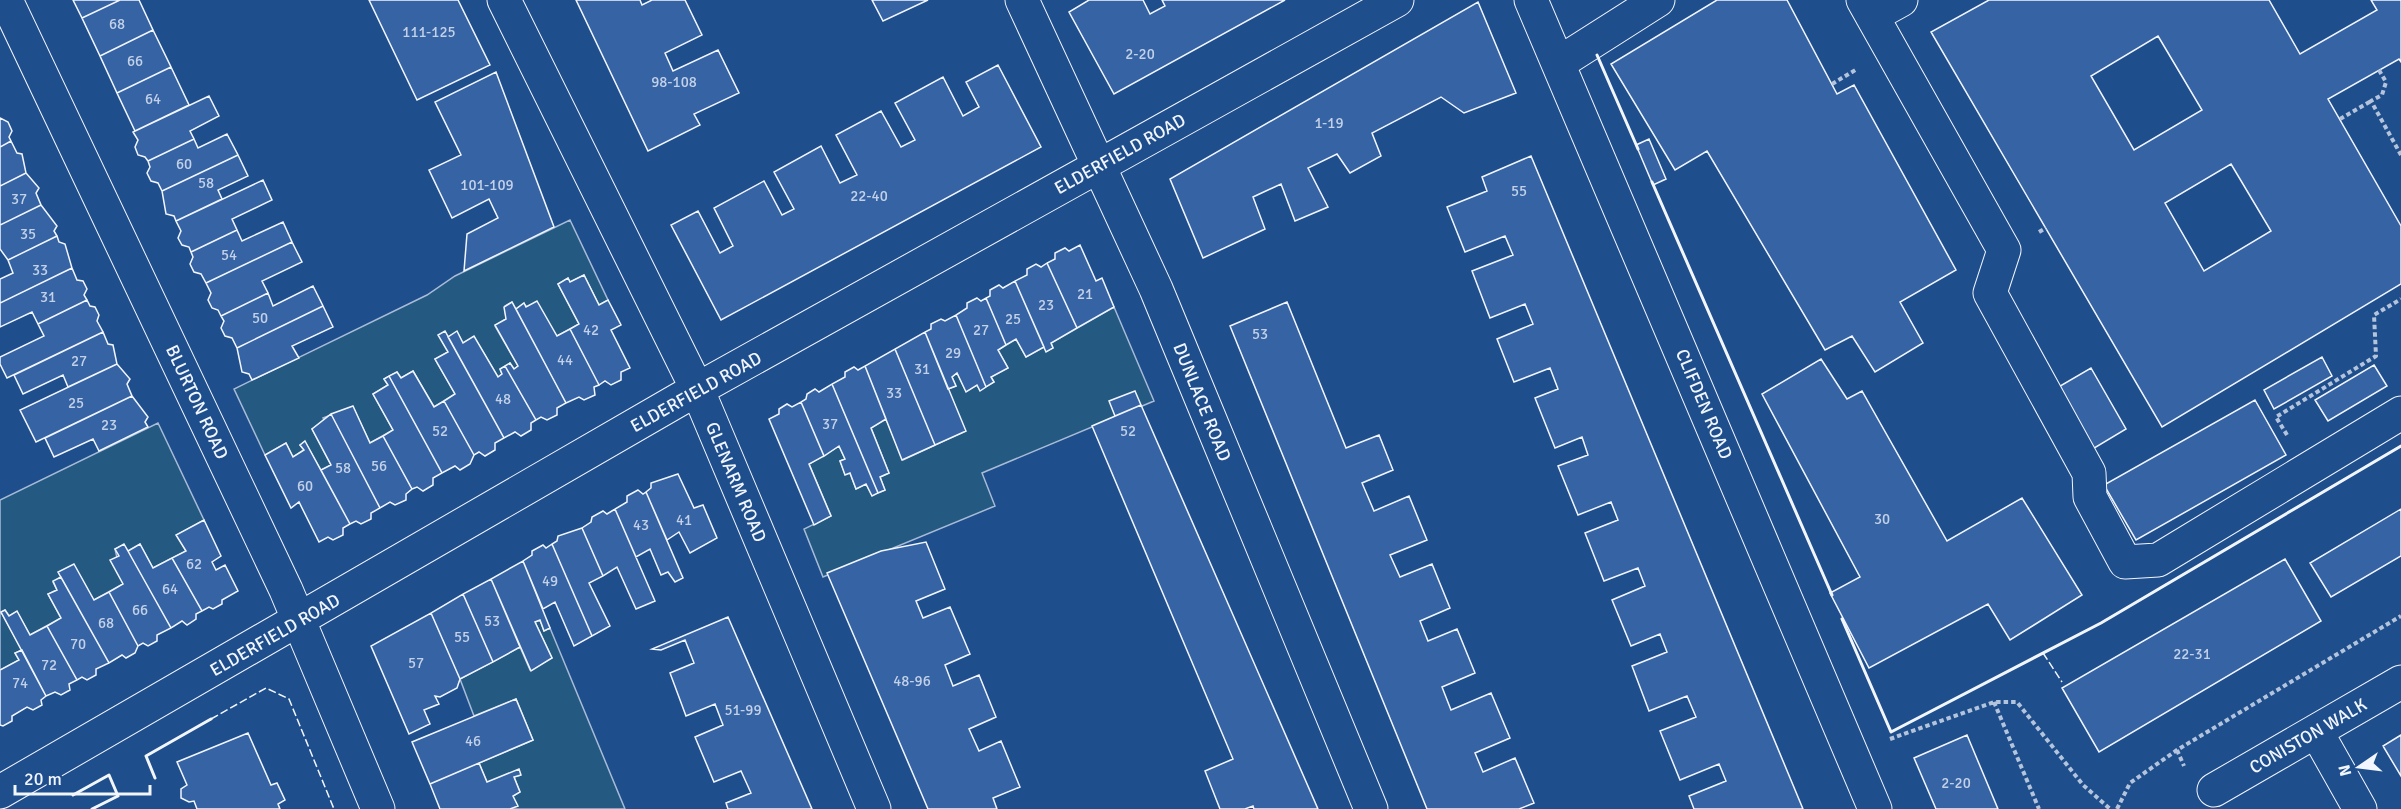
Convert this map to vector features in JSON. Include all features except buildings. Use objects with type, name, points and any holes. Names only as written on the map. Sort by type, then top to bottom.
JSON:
[{"type":"street","name":"BLURTON ROAD","points":[[6,0],[286,590],[378,809]]},
{"type":"street","name":"GLENARM ROAD","points":[[504,0],[698,391],[874,809]]},
{"type":"street","name":"DUNLACE ROAD","points":[[1022,0],[1156,289],[1371,809]]},
{"type":"street","name":"ELDERFIELD ROAD","points":[[0,792],[698,391],[1099,164],[1397,0]]},
{"type":"street","name":"CLIFDEN ROAD","points":[[1531,0],[1875,809]]},
{"type":"street","points":[[1559,63],[1658,0]]},
{"type":"street","points":[[1901,0],[1868,8],[2004,250],[1990,293],[2089,473],[2090,497],[2125,562],[2158,560],[2401,413]]},
{"type":"street","name":"CONISTON WALK","points":[[2214,790],[2401,682]]},
{"type":"street","points":[[2316,731],[2360,809]]},
{"type":"path","points":[[2340,119],[2382,95],[2386,82],[2379,70]]},
{"type":"path","points":[[2371,101],[2401,155]]},
{"type":"path","points":[[2306,470],[2276,417],[2376,356],[2374,315],[2401,299]]},
{"type":"path","points":[[2117,809],[2130,783],[2176,750],[2401,616]]},
{"type":"path","points":[[1994,702],[2039,809]]},
{"type":"path","points":[[1852,753],[1994,702],[2017,702],[2083,785],[2110,809]]},
{"type":"shaded area","points":[[570,220],[608,300],[599,305],[584,275],[570,282],[568,278],[558,284],[579,324],[557,336],[524,304],[516,309],[512,302],[505,306],[506,319],[495,326],[518,366],[514,369],[510,363],[500,369],[502,374],[498,377],[474,337],[463,343],[457,332],[448,337],[445,331],[448,352],[435,359],[455,394],[434,407],[413,371],[401,378],[397,372],[384,379],[388,385],[373,394],[393,430],[370,443],[353,407],[323,418],[325,422],[312,429],[331,465],[321,470],[305,442],[300,445],[304,450],[293,457],[286,443],[265,455],[234,389],[427,295],[455,276]]},
{"type":"shaded area","points":[[1114,307],[1154,401],[982,473],[995,506],[823,577],[804,529],[831,516],[809,464],[839,446],[845,459],[840,461],[845,474],[850,473],[856,489],[866,484],[872,495],[885,490],[880,477],[889,473],[871,428],[886,419],[903,460],[965,431],[948,389],[956,386],[952,377],[957,373],[966,391],[977,385],[980,390],[994,382],[991,377],[1008,368],[998,350],[1016,339],[1026,357],[1044,347],[1047,351],[1053,348],[1051,343]]},
{"type":"shaded area","points":[[158,423],[204,520],[177,535],[186,551],[153,568],[140,544],[128,551],[124,545],[115,549],[123,584],[94,600],[61,577],[53,582],[57,590],[48,594],[61,618],[30,635],[17,612],[9,616],[5,610],[1,612],[22,650],[15,653],[19,660],[0,670],[0,500]]},
{"type":"shaded area","points":[[540,620],[544,631],[550,628],[625,809],[510,809],[513,796],[520,792],[514,777],[521,775],[487,782],[479,763],[533,740],[516,699],[474,716],[460,679],[520,647],[530,670],[552,658],[535,622]]},
{"type":"fence","points":[[2043,653],[2062,682]]},
{"type":"fence","points":[[211,719],[266,688],[289,699],[334,809]]},
{"type":"wall","points":[[1597,55],[1638,149]]},
{"type":"wall","points":[[1652,182],[1832,595]]},
{"type":"wall","points":[[1842,619],[1891,732],[2101,623],[2401,446]]},
{"type":"wall","points":[[155,778],[146,756],[211,719]]},
{"type":"wall","points":[[73,795],[109,775],[118,796],[92,809]]}]
